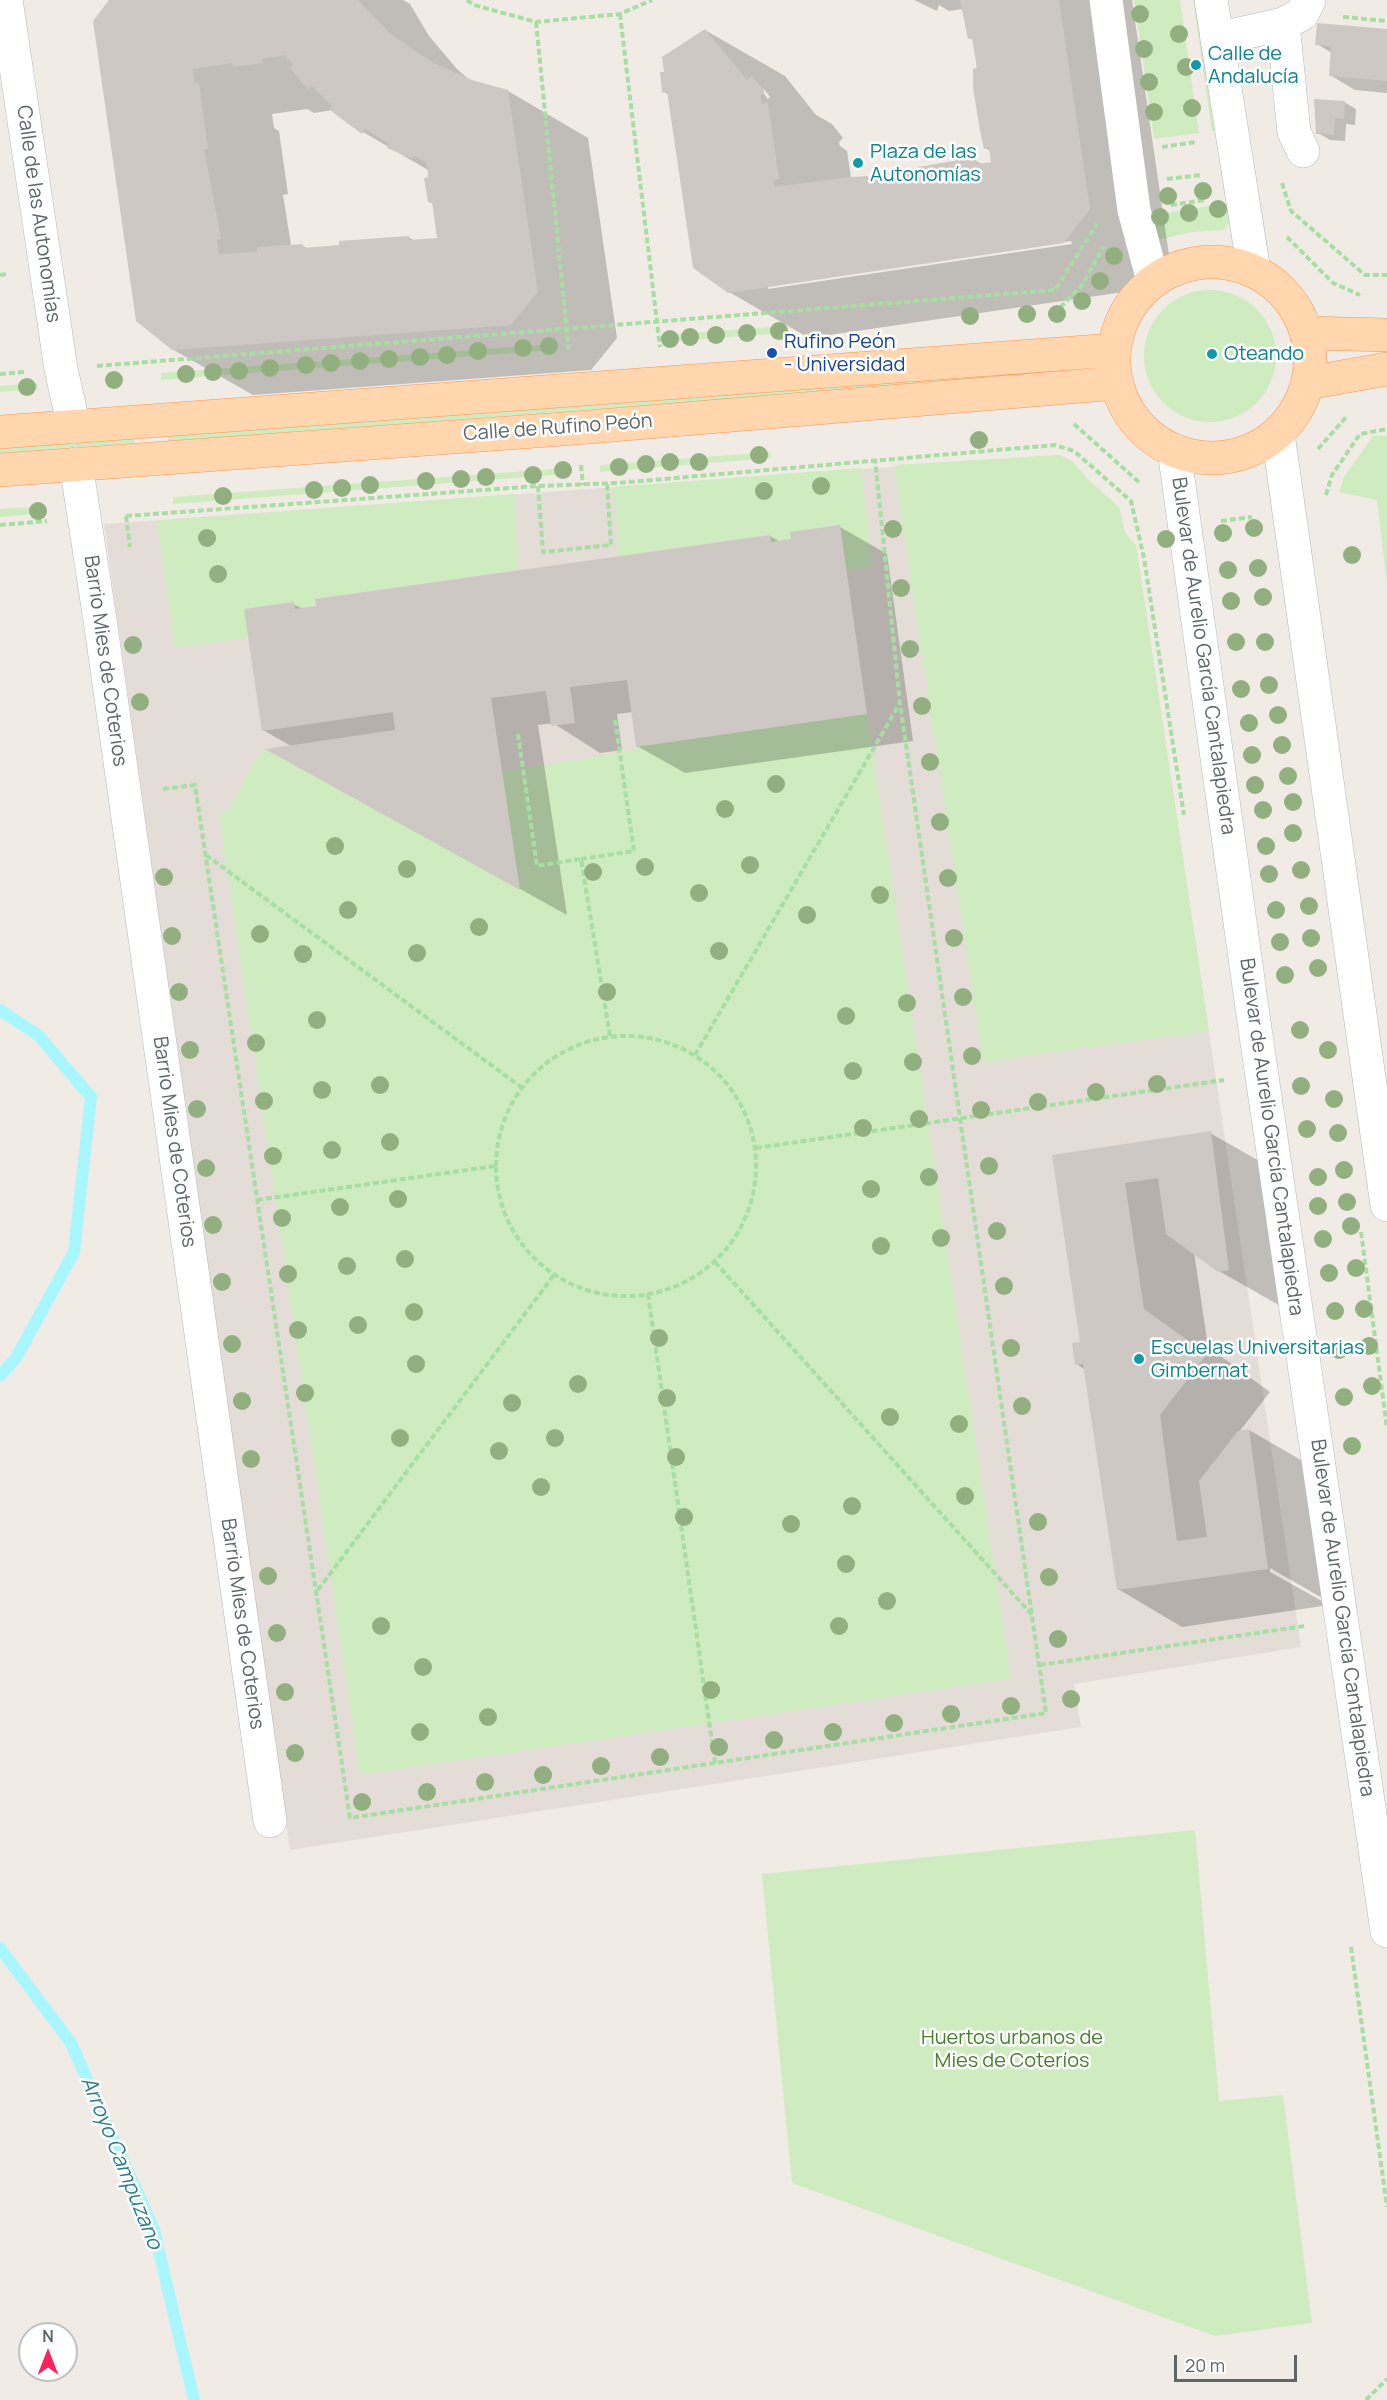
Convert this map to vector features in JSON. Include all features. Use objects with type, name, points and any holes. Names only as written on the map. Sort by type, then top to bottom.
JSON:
[{"type":"main road","name":"Calle de las Autonomías","points":[[6,0],[61,369],[74,427]]},
{"type":"main road","points":[[1106,0],[1132,197],[1153,281]]},
{"type":"main road","points":[[1211,0],[1240,170],[1254,271]]},
{"type":"main road","points":[[1217,39],[1298,12],[1294,132],[1303,151]]},
{"type":"main road","points":[[1213,261],[1234,264],[1254,271],[1282,290],[1293,303],[1308,333],[1311,359],[1308,383],[1297,411],[1278,434],[1263,445],[1228,457],[1191,456],[1174,450],[1148,434],[1137,423],[1116,383],[1114,350],[1118,330],[1126,312],[1138,295],[1153,281],[1171,270],[1192,263],[1213,261]]},
{"type":"main road","points":[[1308,333],[1387,335]]},
{"type":"main road","name":"Calle de Rufino Peón","points":[[0,432],[1114,350]]},
{"type":"main road","points":[[1308,383],[1387,369]]},
{"type":"main road","name":"Calle de Rufino Peón","points":[[0,470],[588,427],[1116,383]]},
{"type":"main road","points":[[1278,434],[1387,1204]]},
{"type":"main road","name":"Bulevar de Aurelio García Cantalapiedra","points":[[1174,450],[1255,1027],[1387,1931]]},
{"type":"main road","name":"Barrio Mies de Coterios","points":[[76,464],[270,1821]]},
{"type":"path","points":[[467,0],[474,5],[536,22],[620,14],[652,0]]},
{"type":"path","points":[[620,14],[660,349]]},
{"type":"path","points":[[536,22],[569,356]]},
{"type":"path","points":[[1161,147],[1197,142]]},
{"type":"path","points":[[1048,316],[1057,314],[1082,285],[1103,249],[1115,213],[1132,197],[1240,170],[1277,166],[1291,211],[1365,275],[1387,275]]},
{"type":"path","points":[[0,374],[1055,290],[1098,222]]},
{"type":"path","points":[[650,350],[671,348]]},
{"type":"path","points":[[558,357],[580,355]]},
{"type":"path","points":[[1316,452],[1352,409]]},
{"type":"path","points":[[1062,423],[1073,423],[1143,486]]},
{"type":"path","points":[[1325,500],[1332,475],[1360,434],[1387,429]]},
{"type":"path","points":[[0,525],[538,486],[583,485],[1055,445],[1074,451],[1131,501],[1144,558]]},
{"type":"path","points":[[580,458],[583,485]]},
{"type":"path","points":[[159,778],[160,790],[195,785],[318,1591],[350,1818],[1046,1713],[900,703],[875,459]]},
{"type":"path","points":[[538,486],[543,552],[611,545],[607,483]]},
{"type":"path","points":[[1184,524],[1288,513]]},
{"type":"path","points":[[126,516],[130,550]]},
{"type":"path","points":[[695,1055],[900,703]]},
{"type":"path","points":[[518,734],[537,866],[634,851],[615,720]]},
{"type":"path","points":[[206,854],[521,1087]]},
{"type":"path","points":[[581,859],[610,1036]]},
{"type":"path","points":[[610,1036],[654,1038],[695,1055],[718,1073],[736,1095],[749,1120],[756,1148],[757,1173],[753,1198],[745,1221],[715,1262],[684,1283],[648,1294],[624,1296],[599,1294],[554,1275],[534,1259],[517,1239],[505,1217],[497,1192],[495,1166],[501,1125],[521,1087],[539,1068],[560,1052],[584,1042],[610,1036]]},
{"type":"path","points":[[756,1148],[1224,1080]]},
{"type":"path","points":[[257,1200],[495,1166]]},
{"type":"path","points":[[715,1262],[1033,1616]]},
{"type":"path","points":[[318,1591],[554,1275]]},
{"type":"path","points":[[648,1294],[715,1763]]},
{"type":"path","points":[[1040,1665],[1304,1626]]},
{"type":"path","points":[[1366,2400],[1387,2379]]},
{"type":"shaded area","points":[[1060,455],[1073,462],[1088,480],[1119,507],[1125,533],[1136,545],[1301,1647],[1074,1684],[1081,1727],[290,1850],[104,524]]},
{"type":"green space","points":[[1134,0],[1180,0],[1199,133],[1154,139]]},
{"type":"green space","points":[[1193,0],[1199,0],[1219,130],[1212,131]]},
{"type":"green space","points":[[1229,203],[1232,220],[1223,230],[1192,232],[1161,239],[1155,237],[1147,216]]},
{"type":"green space","points":[[1210,290],[1235,295],[1256,310],[1271,331],[1276,356],[1271,381],[1256,402],[1235,417],[1210,422],[1185,417],[1164,402],[1149,381],[1144,356],[1149,331],[1164,310],[1185,295]]},
{"type":"green space","points":[[783,326],[784,333],[666,342],[665,335]]},
{"type":"green space","points":[[552,344],[552,350],[161,380],[161,373]]},
{"type":"green space","points":[[987,374],[988,380],[168,441],[168,434]]},
{"type":"green space","points":[[38,383],[38,389],[0,392],[0,386]]},
{"type":"green space","points":[[1373,436],[1387,436],[1387,584],[1377,500],[1339,492],[1344,477]]},
{"type":"green space","points":[[134,438],[134,443],[0,453],[0,448]]},
{"type":"green space","points":[[770,452],[771,458],[600,472],[600,465]]},
{"type":"green space","points":[[1060,455],[1073,462],[1088,480],[1119,507],[1125,533],[1136,545],[1209,1031],[983,1062],[894,465]]},
{"type":"green space","points":[[567,468],[567,474],[173,504],[173,497]]},
{"type":"green space","points":[[861,468],[873,567],[847,571],[840,525],[791,539],[771,542],[770,535],[619,556],[613,487]]},
{"type":"green space","points":[[515,494],[518,570],[315,599],[316,606],[295,609],[293,602],[245,609],[249,638],[175,647],[157,521]]},
{"type":"green space","points":[[44,506],[45,513],[0,517],[0,509]]},
{"type":"green space","points":[[867,714],[1011,1679],[360,1775],[219,816],[230,809],[248,773],[265,749],[350,796],[636,750],[636,747]]},
{"type":"green space","name":"Huertos urbanos de Mies de Coteríos","points":[[1195,1830],[1219,2101],[1283,2095],[1312,2323],[1215,2336],[792,2183],[762,1874]]},
{"type":"building","points":[[109,0],[358,0],[389,33],[433,63],[472,80],[508,90],[538,292],[511,325],[172,350],[136,321],[93,21]],"holes":[[[285,55],[293,65],[290,68],[308,89],[312,86],[332,106],[329,109],[362,134],[365,129],[389,144],[387,148],[426,162],[429,177],[424,178],[428,202],[432,202],[437,238],[409,240],[409,236],[339,241],[339,245],[303,248],[303,244],[257,247],[257,252],[219,254],[217,240],[221,239],[204,149],[208,149],[199,83],[195,84],[193,69],[232,63],[233,67],[263,63],[262,59]]]},
{"type":"building","points":[[960,0],[1059,0],[1090,209],[1064,243],[728,293],[693,268],[667,91],[662,93],[660,72],[664,72],[662,57],[705,29],[747,80],[752,76],[765,92],[760,96],[762,104],[768,103],[779,179],[773,180],[774,187],[850,177],[868,176],[868,180],[897,176],[896,171],[958,160],[976,159],[977,164],[991,162],[989,147],[984,149],[980,131],[973,87],[973,69],[977,68],[972,38],[968,39]]},
{"type":"building","points":[[1317,23],[1387,29],[1387,81],[1329,76],[1331,46],[1315,45]]},
{"type":"building","points":[[1314,99],[1345,101],[1344,119],[1335,118],[1334,135],[1316,134]]},
{"type":"building","points":[[840,525],[867,714],[636,747],[627,680],[570,687],[575,723],[551,726],[546,691],[491,698],[520,890],[265,749],[395,730],[393,712],[262,731],[244,609],[294,602],[295,609],[316,606],[315,599],[770,535],[771,542],[791,539],[790,532]]},
{"type":"building","name":"Escuelas Universitarias Gimbernat","points":[[1211,1131],[1229,1270],[1218,1272],[1166,1234],[1158,1178],[1125,1183],[1144,1309],[1207,1354],[1160,1415],[1177,1541],[1207,1537],[1199,1481],[1238,1431],[1249,1429],[1268,1569],[1117,1590],[1083,1364],[1075,1365],[1072,1343],[1080,1342],[1052,1155]]},
{"type":"waterway","name":"Arroyo Campuzano","points":[[0,1010],[38,1035],[91,1097],[74,1252],[16,1358],[0,1376]]},
{"type":"waterway","name":"Arroyo Campuzano","points":[[0,1948],[71,2043],[154,2230],[194,2400]]},
{"type":"place","name":"Calle de Andalucía","points":[[1196,65]]},
{"type":"place","name":"Plaza de las Autonomías","points":[[858,163]]},
{"type":"place","name":"Rufino Peón - Universidad","points":[[772,353]]},
{"type":"place","name":"Oteando","points":[[1212,354]]},
{"type":"place","name":"Escuelas Universitarias Gimbernat","points":[[1139,1359]]}]
